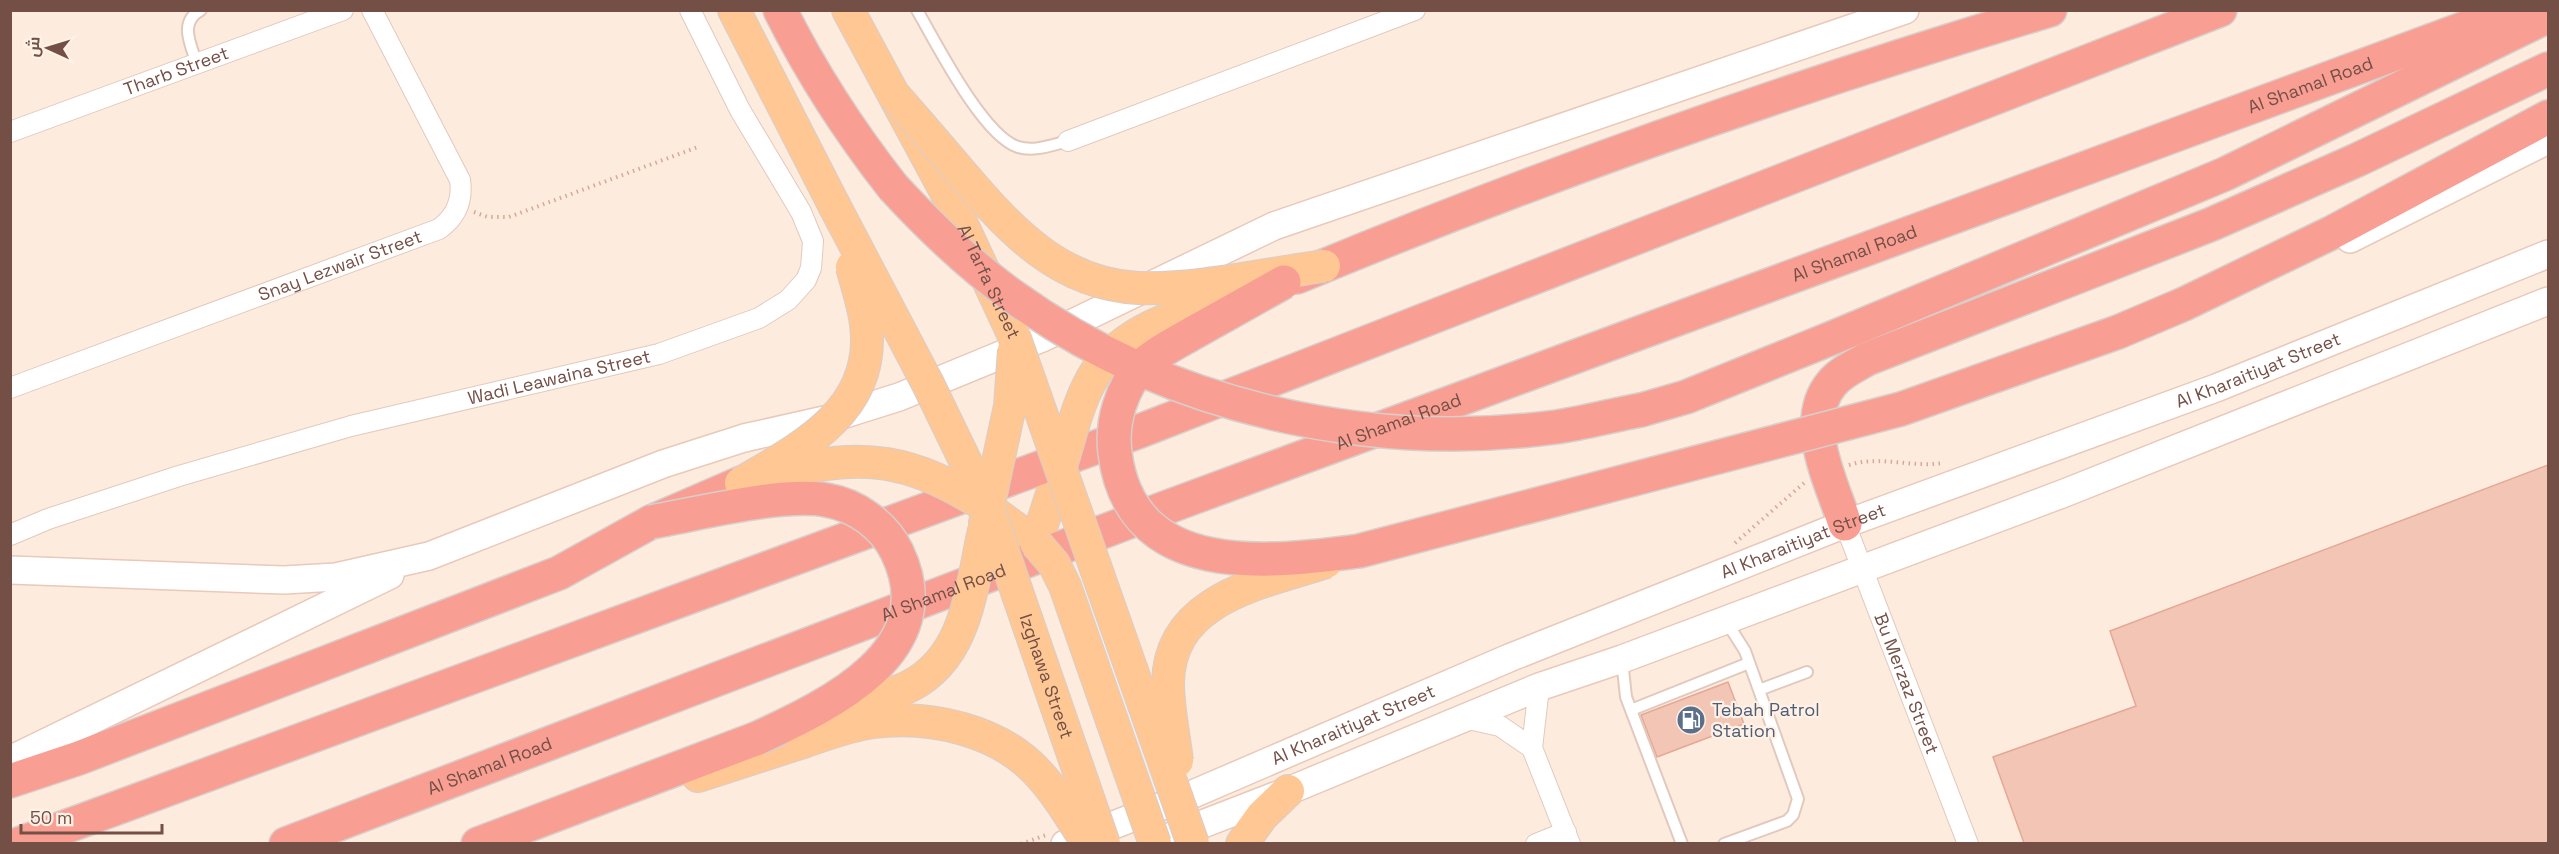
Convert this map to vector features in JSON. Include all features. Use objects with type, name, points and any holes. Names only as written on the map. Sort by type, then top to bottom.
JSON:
[{"type":"highway","points":[[780,10],[824,93],[855,140],[928,225],[1014,297],[1076,337],[1136,368],[1179,385],[1280,416],[1347,427],[1413,433],[1486,433],[1557,427],[1641,410],[1686,397],[2225,174],[2548,16]]},
{"type":"highway","points":[[2050,10],[1911,52],[1587,165],[1284,282],[1167,348],[1143,365],[1125,394],[1114,429],[1119,476],[1135,507],[1150,525],[1171,541],[1201,554],[1227,559],[1267,561],[1359,550],[1901,409],[2118,332],[2184,304],[2433,181],[2548,117]]},
{"type":"highway","points":[[19,843],[1140,431],[2220,10]]},
{"type":"highway","name":"Al Shamal Road","points":[[286,843],[1165,508],[2514,10]]},
{"type":"highway","points":[[1845,524],[1817,430],[1821,404],[1827,391],[1846,371],[1867,359],[2212,224],[2357,160],[2548,69]]},
{"type":"highway","points":[[10,781],[79,758],[559,573],[651,522],[741,483]]},
{"type":"highway","points":[[478,843],[559,813],[664,779],[806,716],[842,695],[871,672],[889,652],[901,630],[908,600],[905,575],[896,550],[882,530],[867,517],[838,503],[819,499],[776,501],[651,522]]},
{"type":"main road","points":[[734,10],[928,384],[988,508]]},
{"type":"main road","name":"Al Tarfa Street","points":[[848,10],[953,205],[1014,336],[1189,832]]},
{"type":"main road","points":[[10,760],[429,556],[663,465],[744,438],[828,419],[899,397],[1042,338],[1274,226],[1905,10]]},
{"type":"main road","points":[[1911,52],[2007,10]]},
{"type":"main road","points":[[895,96],[1007,225],[1052,262],[1080,277],[1111,284],[1150,288],[1324,266]]},
{"type":"main road","points":[[2184,304],[2258,279],[2394,219],[2548,140]]},
{"type":"main road","points":[[741,483],[802,447],[822,432],[843,410],[860,381],[866,352],[866,324],[834,206]]},
{"type":"main road","name":"Al Kharaitiyat Street","points":[[1065,843],[1192,794],[1509,658],[1845,524],[2216,388],[2548,254]]},
{"type":"main road","points":[[1040,661],[1028,599],[1036,543],[1089,385],[1104,361],[1134,335],[1160,322],[1284,282]]},
{"type":"main road","name":"Al Kharaitiyat Street","points":[[1153,843],[1539,687],[1622,659],[2062,494],[2548,301]]},
{"type":"main road","points":[[758,738],[890,694],[933,670],[946,656],[960,629],[988,508],[1011,394],[1014,336]]},
{"type":"main road","points":[[741,483],[824,462],[874,461],[917,471],[948,484],[988,508],[1036,543],[1053,564],[1065,586],[1153,843]]},
{"type":"main road","name":"Izghawa Street","points":[[988,508],[1104,843]]},
{"type":"main road","points":[[1189,832],[1168,682],[1173,651],[1182,633],[1202,610],[1231,594],[1359,550]]},
{"type":"main road","points":[[10,570],[284,580],[336,577],[429,556]]},
{"type":"main road","points":[[664,779],[848,728],[886,721],[933,723],[982,736],[1022,759],[1052,790],[1088,843]]},
{"type":"main road","points":[[1242,843],[1262,816],[1288,790]]},
{"type":"street","name":"Tharb Street","points":[[10,132],[343,10]]},
{"type":"street","points":[[372,10],[456,171],[461,199]]},
{"type":"street","name":"Wadi Leawaina Street","points":[[10,535],[48,519],[179,476],[351,426],[658,354],[759,318],[788,300],[806,280],[811,268],[813,241],[801,212],[740,110],[690,10]]},
{"type":"street","points":[[1068,141],[1414,10]]},
{"type":"street","name":"Snay Lezwair Street","points":[[10,388],[439,229],[453,216],[461,199]]},
{"type":"street","name":"Bu Merzaz Street","points":[[1845,524],[1968,843]]},
{"type":"street","points":[[1536,843],[1568,838],[1532,748],[1539,687]]},
{"type":"street","points":[[1462,718],[1500,726],[1532,748]]},
{"type":"lane","points":[[197,64],[186,30],[193,15],[201,10]]},
{"type":"lane","points":[[917,10],[948,64],[999,136],[1018,147],[1037,148],[1068,141]]},
{"type":"lane","points":[[1724,619],[1749,663],[1796,791],[1797,808],[1787,821],[1724,843]]},
{"type":"lane","points":[[1622,659],[1624,684],[1631,710],[1682,843]]},
{"type":"lane","points":[[1631,710],[1749,663]]},
{"type":"lane","points":[[1759,690],[1807,672]]},
{"type":"path","points":[[461,199],[477,213],[499,218],[509,217],[698,147]]},
{"type":"building","points":[[2548,465],[2548,843],[2024,843],[1993,757],[2136,706],[2110,631]]},
{"type":"building","name":"Tebah Patrol Station","points":[[1728,682],[1744,724],[1657,757],[1641,715]]},
{"type":"place","name":"Tebah Patrol Station","points":[[1691,720]]}]
